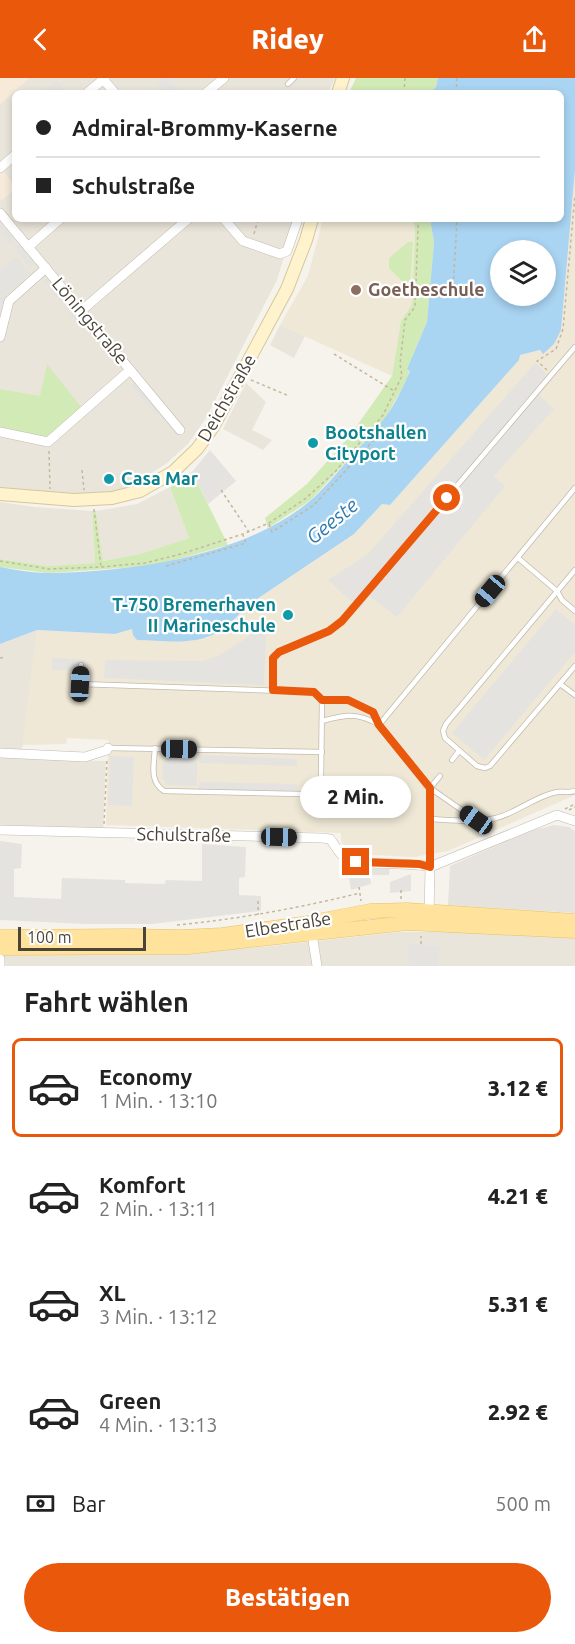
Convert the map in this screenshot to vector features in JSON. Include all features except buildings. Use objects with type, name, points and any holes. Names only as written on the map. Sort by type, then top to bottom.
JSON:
[{"type":"main road","name":"Deichstraße","points":[[0,494],[88,500],[140,491],[173,472],[197,449],[213,427],[287,289],[311,222]]},
{"type":"main road","name":"Elbestraße","points":[[0,937],[182,937],[302,924],[370,911],[407,910],[429,917],[575,931]]},
{"type":"main road","name":"Elbestraße","points":[[0,948],[188,946],[312,934],[429,917],[575,921]]},
{"type":"street","points":[[90,90],[103,78],[113,90]]},
{"type":"street","points":[[210,90],[224,78]]},
{"type":"street","points":[[0,168],[12,158]]},
{"type":"street","name":"Löningstraße","points":[[0,213],[180,430]]},
{"type":"street","points":[[28,247],[57,222]]},
{"type":"street","points":[[81,310],[184,222]]},
{"type":"street","points":[[227,222],[243,241],[280,254],[287,251],[297,222]]},
{"type":"street","points":[[0,337],[9,301],[46,268]]},
{"type":"street","points":[[0,432],[48,442],[130,370]]},
{"type":"street","points":[[0,753],[85,757],[108,749]]},
{"type":"street","points":[[429,917],[430,867],[557,815],[575,822]]},
{"type":"street","name":"Schulstraße","points":[[0,830],[322,838],[330,839],[346,860],[419,864],[430,867]]},
{"type":"street","points":[[312,934],[317,966]]},
{"type":"street","points":[[0,958],[0,966]]},
{"type":"lane","points":[[288,84],[294,78]]},
{"type":"lane","points":[[273,690],[273,658],[279,652],[329,631],[342,621],[575,347]]},
{"type":"lane","points":[[379,725],[575,488]]},
{"type":"lane","points":[[518,558],[557,591],[562,600],[575,611]]},
{"type":"lane","points":[[575,570],[446,724],[443,730],[445,738],[477,766],[485,768],[490,766],[575,666]]},
{"type":"lane","points":[[81,665],[80,684],[314,692],[322,700],[321,778],[318,786],[311,792],[301,794],[164,791],[157,786],[154,778],[155,748]]},
{"type":"lane","points":[[560,684],[575,695]]},
{"type":"lane","points":[[322,700],[348,700],[373,712],[379,725],[430,788],[476,820]]},
{"type":"lane","points":[[322,721],[347,716],[367,717],[379,725]]},
{"type":"lane","points":[[108,749],[322,752]]},
{"type":"lane","points":[[452,760],[459,751]]},
{"type":"lane","points":[[430,867],[430,788],[440,776]]},
{"type":"lane","points":[[430,819],[497,818],[546,795],[558,791],[575,792]]},
{"type":"path","points":[[552,374],[537,361],[556,349],[563,329],[575,195]]},
{"type":"path","points":[[252,244],[258,222]]},
{"type":"path","points":[[0,561],[49,569],[145,563],[249,532],[269,523],[305,499],[335,472],[383,415],[402,376],[400,364],[405,320],[414,307],[418,222]]},
{"type":"path","points":[[453,291],[457,222]]},
{"type":"path","points":[[334,354],[394,392]]},
{"type":"path","points":[[251,380],[289,396]]},
{"type":"path","points":[[269,523],[272,531],[314,505],[383,430]]},
{"type":"path","points":[[48,442],[51,477]]},
{"type":"path","points":[[82,470],[101,567]]},
{"type":"path","points":[[221,490],[249,532]]},
{"type":"path","points":[[166,566],[246,543],[243,534]]},
{"type":"path","points":[[0,658],[5,657]]},
{"type":"path","points":[[104,833],[108,749]]},
{"type":"path","points":[[359,887],[361,901]]},
{"type":"path","points":[[401,890],[401,900]]},
{"type":"path","points":[[176,925],[258,915],[360,893]]},
{"type":"path","points":[[258,901],[258,915]]},
{"type":"shaded area","points":[[0,78],[29,78],[16,90],[12,90],[12,93],[0,104]]},
{"type":"shaded area","points":[[29,78],[335,78],[329,90],[16,90]]},
{"type":"shaded area","points":[[163,78],[168,78],[178,90],[163,90],[157,83]]},
{"type":"shaded area","points":[[57,80],[65,90],[45,90]]},
{"type":"shaded area","points":[[12,93],[12,182],[0,168],[0,104]]},
{"type":"shaded area","points":[[0,168],[12,182],[12,191],[0,201]]},
{"type":"shaded area","points":[[575,170],[575,795],[448,851],[414,857],[350,854],[341,841],[341,833],[106,825],[108,740],[67,738],[66,744],[22,745],[37,630],[115,634],[132,629],[206,638],[230,626],[240,613],[239,604],[254,601],[354,534],[382,504],[390,505],[519,360],[520,355],[541,350],[561,330]]},
{"type":"shaded area","points":[[12,191],[12,222],[294,222],[277,280],[206,418],[188,444],[167,463],[122,492],[89,496],[0,488],[0,201]]},
{"type":"shaded area","points":[[0,222],[16,240],[10,245],[0,233]]},
{"type":"shaded area","name":"Goetheschule","points":[[322,222],[414,222],[412,304],[401,321],[392,376],[280,325],[308,276]]},
{"type":"shaded area","points":[[19,244],[35,263],[30,267],[14,248]]},
{"type":"shaded area","points":[[16,257],[31,274],[7,293],[0,316],[0,270]]},
{"type":"shaded area","points":[[48,277],[66,299],[61,303],[43,281]]},
{"type":"shaded area","points":[[69,303],[83,320],[79,324],[64,307]]},
{"type":"shaded area","points":[[280,325],[305,336],[294,358],[270,345]]},
{"type":"shaded area","points":[[535,363],[552,379],[539,395],[554,409],[494,476],[505,486],[397,617],[369,596],[360,609],[328,580],[368,554]]},
{"type":"shaded area","points":[[136,382],[161,410],[156,415],[131,386]]},
{"type":"shaded area","points":[[246,383],[266,402],[252,430],[272,440],[263,450],[223,429]]},
{"type":"shaded area","points":[[210,450],[236,481],[208,504],[192,472]]},
{"type":"shaded area","points":[[170,487],[189,538],[140,554],[103,561],[96,511],[137,504]]},
{"type":"shaded area","points":[[0,502],[92,511],[95,563],[48,566],[0,559]]},
{"type":"shaded area","points":[[556,609],[575,625],[575,652],[484,760],[452,733]]},
{"type":"shaded area","points":[[37,630],[21,758],[106,761],[103,835],[0,833],[0,644]]},
{"type":"shaded area","points":[[254,633],[266,633],[264,685],[104,678],[105,660],[203,661],[218,656]]},
{"type":"shaded area","points":[[52,658],[86,660],[86,671],[52,670]]},
{"type":"shaded area","points":[[199,755],[297,759],[297,766],[199,763]]},
{"type":"shaded area","points":[[110,756],[134,757],[132,806],[108,805]]},
{"type":"shaded area","points":[[169,757],[197,757],[197,786],[167,785],[162,777],[163,763]]},
{"type":"shaded area","points":[[199,782],[297,784],[297,791],[198,789]]},
{"type":"shaded area","points":[[554,825],[569,827],[575,831],[575,913],[448,905],[450,866],[530,831]]},
{"type":"shaded area","points":[[0,841],[22,844],[21,868],[14,869],[14,897],[61,899],[62,878],[165,884],[166,880],[202,881],[202,844],[246,847],[245,877],[239,878],[239,895],[261,896],[261,911],[152,924],[0,920]]},
{"type":"shaded area","points":[[347,866],[390,868],[389,875],[370,875],[371,884],[351,890]]},
{"type":"shaded area","points":[[411,874],[411,891],[390,893],[390,882]]},
{"type":"shaded area","points":[[399,932],[474,932],[575,937],[575,966],[0,966],[0,953],[204,951]]},
{"type":"shaded area","points":[[407,944],[440,946],[438,966],[409,966]]},
{"type":"green space","points":[[356,78],[438,78],[436,87],[432,90],[350,90]]},
{"type":"green space","points":[[414,222],[431,222],[434,242],[427,322],[407,369],[410,370],[404,385],[385,419],[311,500],[268,528],[265,518],[307,484],[349,437],[392,376],[401,321],[412,304]]},
{"type":"green space","points":[[408,242],[413,242],[410,283],[403,282],[389,268],[389,258]]},
{"type":"green space","points":[[47,364],[81,407],[47,437],[0,427],[0,389],[40,396]]},
{"type":"green space","points":[[192,472],[228,545],[164,563],[137,567],[49,573],[0,567],[0,559],[48,566],[95,563],[92,511],[96,511],[103,561],[140,554],[189,538],[170,487]]},
{"type":"water","name":"Geeste","points":[[438,78],[575,78],[575,170],[561,330],[554,344],[543,354],[540,350],[520,355],[519,360],[390,505],[382,504],[354,534],[254,601],[240,604],[240,613],[229,625],[217,633],[193,640],[166,641],[137,640],[132,629],[115,634],[37,630],[0,644],[0,567],[44,573],[83,572],[152,564],[187,557],[221,548],[253,535],[283,520],[316,496],[388,414],[410,371],[407,369],[427,322],[434,242],[431,222],[564,222],[564,90],[432,90],[436,87]]},
{"type":"place","name":"Goetheschule","points":[[356,290]]},
{"type":"place","name":"Bootshallen Cityport","points":[[313,443]]},
{"type":"place","name":"Casa Mar","points":[[109,479]]},
{"type":"place","name":"T-750 Bremerhaven II Marineschule","points":[[288,615]]},
{"type":"route","points":[[356,862],[419,864],[430,867],[430,788],[379,725],[373,712],[348,700],[322,700],[314,692],[273,690],[273,658],[279,652],[329,631],[342,621],[447,498]]}]
